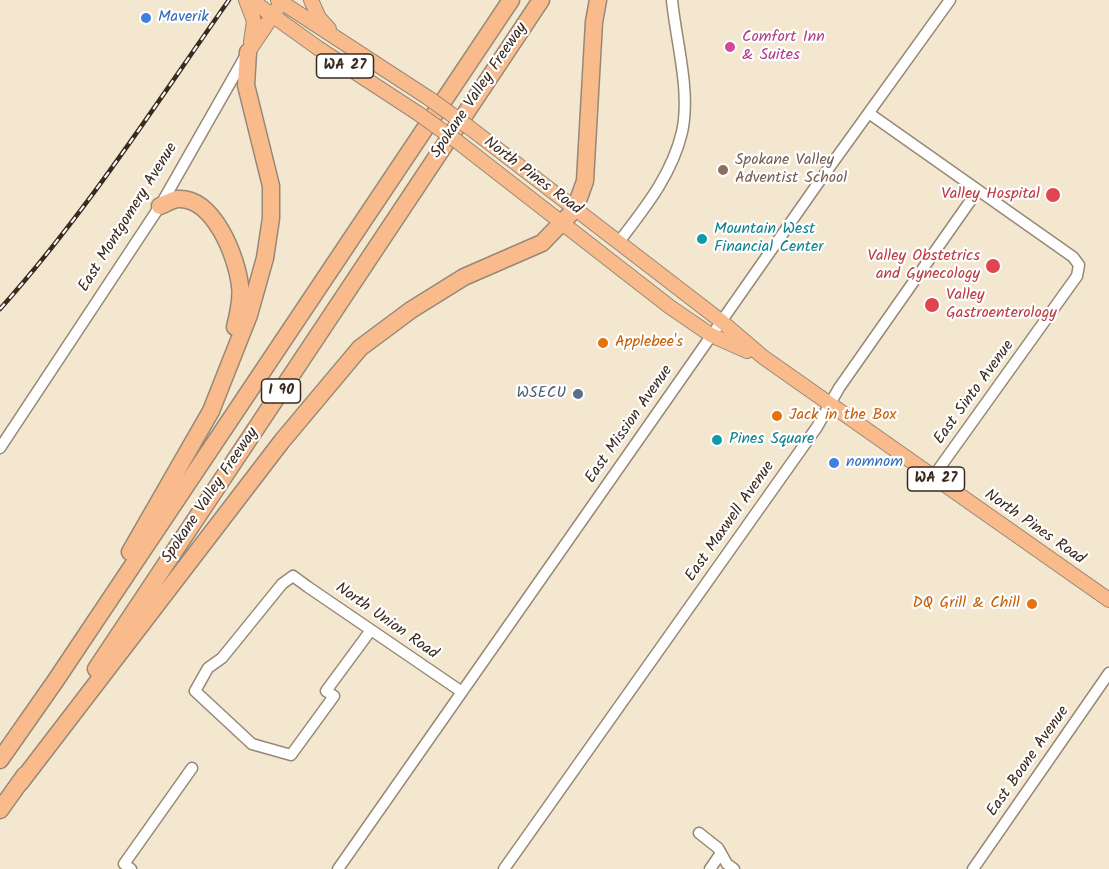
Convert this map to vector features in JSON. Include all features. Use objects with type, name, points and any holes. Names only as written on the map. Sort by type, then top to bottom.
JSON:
[{"type":"highway","name":"Spokane Valley Freeway","points":[[0,760],[56,680],[511,0]]},
{"type":"highway","name":"Spokane Valley Freeway","points":[[0,810],[541,0]]},
{"type":"highway","points":[[20,783],[282,441],[360,348],[411,309],[464,277],[542,243],[575,209],[585,181],[594,22],[598,0]]},
{"type":"highway","points":[[56,680],[211,411],[249,315],[265,258],[271,218],[271,186],[267,161],[246,85],[248,52]]},
{"type":"highway","points":[[160,206],[176,199],[199,206],[221,229],[238,271],[241,288],[238,314],[211,411]]},
{"type":"main road","points":[[246,0],[254,21],[254,34],[248,52]]},
{"type":"main road","name":"North Pines Road","points":[[251,0],[458,142],[564,222],[670,307],[711,334],[763,357]]},
{"type":"main road","points":[[310,0],[319,18],[336,37]]},
{"type":"main road","name":"East Montgomery Avenue","points":[[248,52],[281,1]]},
{"type":"main road","name":"North Pines Road","points":[[281,1],[430,99],[721,321],[763,357],[1109,600]]},
{"type":"street","points":[[618,243],[666,175],[682,131],[684,104],[672,0]]},
{"type":"street","name":"East Mission Avenue","points":[[338,869],[711,334],[950,0]]},
{"type":"street","name":"East Montgomery Avenue","points":[[0,448],[160,206],[248,52]]},
{"type":"street","points":[[870,114],[978,190]]},
{"type":"street","name":"East Sinto Avenue","points":[[933,477],[1077,276],[1079,265],[1073,256],[978,190]]},
{"type":"street","name":"East Maxwell Avenue","points":[[504,869],[817,427],[838,388],[978,190]]},
{"type":"street","name":"North Union Road","points":[[371,630],[326,691],[334,696],[291,755],[252,744],[234,730],[195,691],[208,669],[222,658],[282,584],[293,576],[462,692]]},
{"type":"street","name":"East Boone Avenue","points":[[973,869],[1109,673]]},
{"type":"street","points":[[128,866],[192,768]]},
{"type":"street","points":[[699,833],[721,853],[727,864],[734,869]]},
{"type":"street","points":[[710,869],[721,853]]},
{"type":"railway","points":[[0,309],[91,197],[229,0]]},
{"type":"place","name":"Maverik","points":[[146,18]]},
{"type":"place","name":"Comfort Inn & Suites","points":[[730,47]]},
{"type":"place","name":"Spokane Valley Adventist School","points":[[723,170]]},
{"type":"place","name":"Valley Hospital","points":[[1053,195]]},
{"type":"place","name":"Mountain West Financial Center","points":[[702,239]]},
{"type":"place","name":"Valley Obstetrics and Gynecology","points":[[993,266]]},
{"type":"place","name":"Valley Gastroenterology","points":[[932,305]]},
{"type":"place","name":"Applebee's","points":[[603,343]]},
{"type":"place","name":"WSECU","points":[[578,394]]},
{"type":"place","name":"Jack in the Box","points":[[777,416]]},
{"type":"place","name":"Pines Square","points":[[717,440]]},
{"type":"place","name":"nomnom","points":[[834,463]]},
{"type":"place","name":"DQ Grill & Chill","points":[[1032,604]]}]
